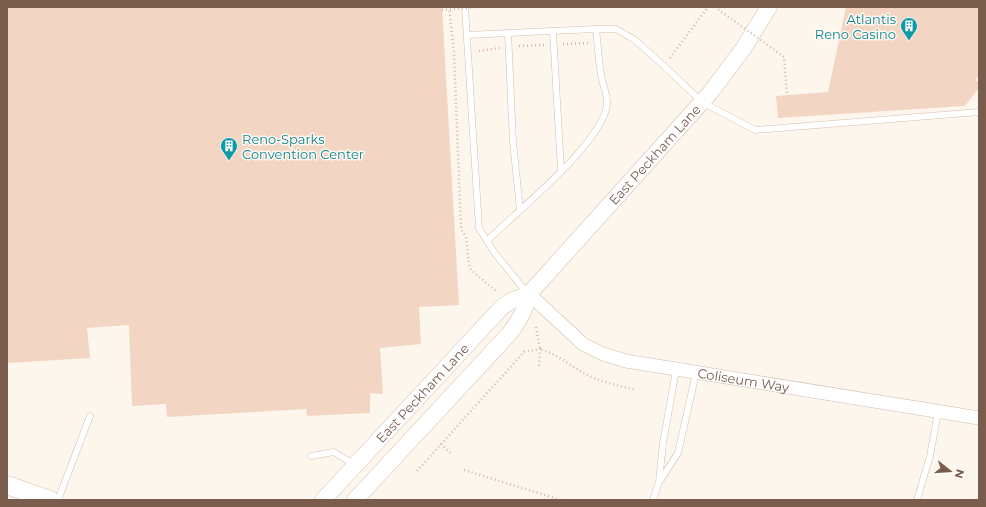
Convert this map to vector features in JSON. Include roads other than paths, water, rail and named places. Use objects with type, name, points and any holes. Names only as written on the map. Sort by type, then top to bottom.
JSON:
[{"type":"main road","points":[[7,485],[50,500]]},
{"type":"street","name":"East Peckham Lane","points":[[355,500],[509,334],[523,313],[529,294],[702,102],[743,49],[769,7]]},
{"type":"street","name":"East Peckham Lane","points":[[323,500],[502,307],[529,294]]},
{"type":"street","name":"Coliseum Way","points":[[529,294],[583,344],[596,351],[626,361],[979,418]]},
{"type":"lane","points":[[465,7],[479,228],[494,252],[529,294]]},
{"type":"lane","points":[[487,241],[561,171],[591,136],[604,115],[607,103],[601,74],[596,29]]},
{"type":"lane","points":[[467,35],[616,29],[635,40],[702,102],[754,130],[979,112]]},
{"type":"lane","points":[[553,31],[561,171]]},
{"type":"lane","points":[[508,33],[513,142],[520,210]]},
{"type":"lane","points":[[653,500],[659,482],[663,443],[676,370]]},
{"type":"lane","points":[[659,482],[678,453],[696,373]]},
{"type":"lane","points":[[917,500],[929,459],[938,412]]},
{"type":"lane","points":[[58,500],[90,416]]},
{"type":"lane","points":[[311,456],[334,452],[355,464]]},
{"type":"place","name":"Atlantis Reno Casino","points":[[909,41]]},
{"type":"place","name":"Reno-Sparks Convention Center","points":[[229,161]]}]
